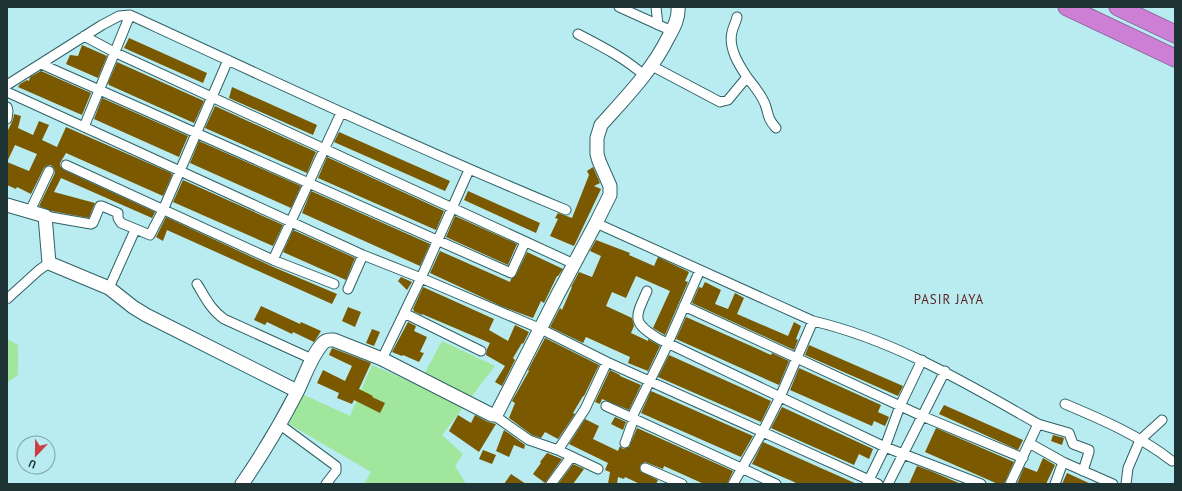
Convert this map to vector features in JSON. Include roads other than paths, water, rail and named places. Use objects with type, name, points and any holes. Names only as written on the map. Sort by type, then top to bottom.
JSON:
[{"type":"highway","points":[[1067,7],[1175,58]]},
{"type":"highway","points":[[1118,7],[1175,34]]},
{"type":"street","points":[[619,7],[672,31]]},
{"type":"street","points":[[656,7],[658,25]]},
{"type":"street","points":[[495,416],[596,223],[610,192],[608,181],[597,154],[597,138],[601,125],[649,71],[660,54],[676,23],[678,7]]},
{"type":"street","points":[[84,127],[130,15]]},
{"type":"street","points":[[7,85],[84,36],[120,16],[130,15],[341,113],[469,170],[566,210]]},
{"type":"street","points":[[737,17],[732,33],[732,44],[740,67],[758,90],[765,104],[767,116],[776,128]]},
{"type":"street","points":[[578,34],[634,66],[720,102],[728,100],[747,77]]},
{"type":"street","points":[[84,36],[114,52],[574,264]]},
{"type":"street","points":[[7,205],[45,216],[91,224],[100,206],[102,206],[118,213],[118,218],[121,223],[150,235],[163,210],[228,60]]},
{"type":"street","points":[[41,64],[511,273],[525,242]]},
{"type":"street","points":[[7,92],[363,255],[541,328],[607,362],[763,431],[868,482],[878,484]]},
{"type":"street","points":[[7,107],[7,119]]},
{"type":"street","points":[[273,260],[341,113]]},
{"type":"street","points":[[66,165],[273,260],[334,284]]},
{"type":"street","points":[[30,211],[49,170]]},
{"type":"street","points":[[382,359],[421,278],[469,170]]},
{"type":"street","points":[[45,216],[49,263]]},
{"type":"street","points":[[596,223],[813,322],[833,326],[863,336],[922,360],[945,371],[1038,424],[1069,433],[1073,444],[1089,450],[1083,471]]},
{"type":"street","points":[[110,288],[135,230]]},
{"type":"street","points":[[348,289],[363,255]]},
{"type":"street","points":[[49,263],[110,288],[133,307],[146,315],[297,392]]},
{"type":"street","points":[[7,298],[49,263]]},
{"type":"street","points":[[625,443],[634,418],[633,415],[668,344],[700,270]]},
{"type":"street","points":[[197,284],[211,307],[215,312],[224,318],[312,359]]},
{"type":"street","points":[[647,291],[637,315],[638,322],[650,334],[668,344],[885,447],[981,484]]},
{"type":"street","points":[[684,306],[922,416],[1023,458]]},
{"type":"street","points":[[404,313],[480,351]]},
{"type":"street","points":[[733,484],[763,431],[780,397],[796,357],[813,322]]},
{"type":"street","points":[[242,484],[297,392],[312,359],[323,342],[327,340],[334,340],[382,359],[495,416],[529,440],[558,450],[598,469]]},
{"type":"street","points":[[868,482],[885,447],[900,406],[922,360]]},
{"type":"street","points":[[558,450],[585,409],[607,362]]},
{"type":"street","points":[[888,484],[945,371]]},
{"type":"street","points":[[1066,404],[1109,423],[1140,440],[1172,462]]},
{"type":"street","points":[[606,406],[776,484]]},
{"type":"street","points":[[1126,484],[1128,468],[1140,440],[1162,420]]},
{"type":"street","points":[[279,424],[336,466],[336,471],[326,484]]},
{"type":"street","points":[[1010,484],[1038,424]]},
{"type":"street","points":[[1029,443],[1101,482],[1113,484]]},
{"type":"street","points":[[551,484],[571,457]]},
{"type":"street","points":[[1055,484],[1063,462]]},
{"type":"street","points":[[645,468],[663,480],[682,484]]},
{"type":"district","name":"PASIR JAYA","points":[[949,299]]}]
